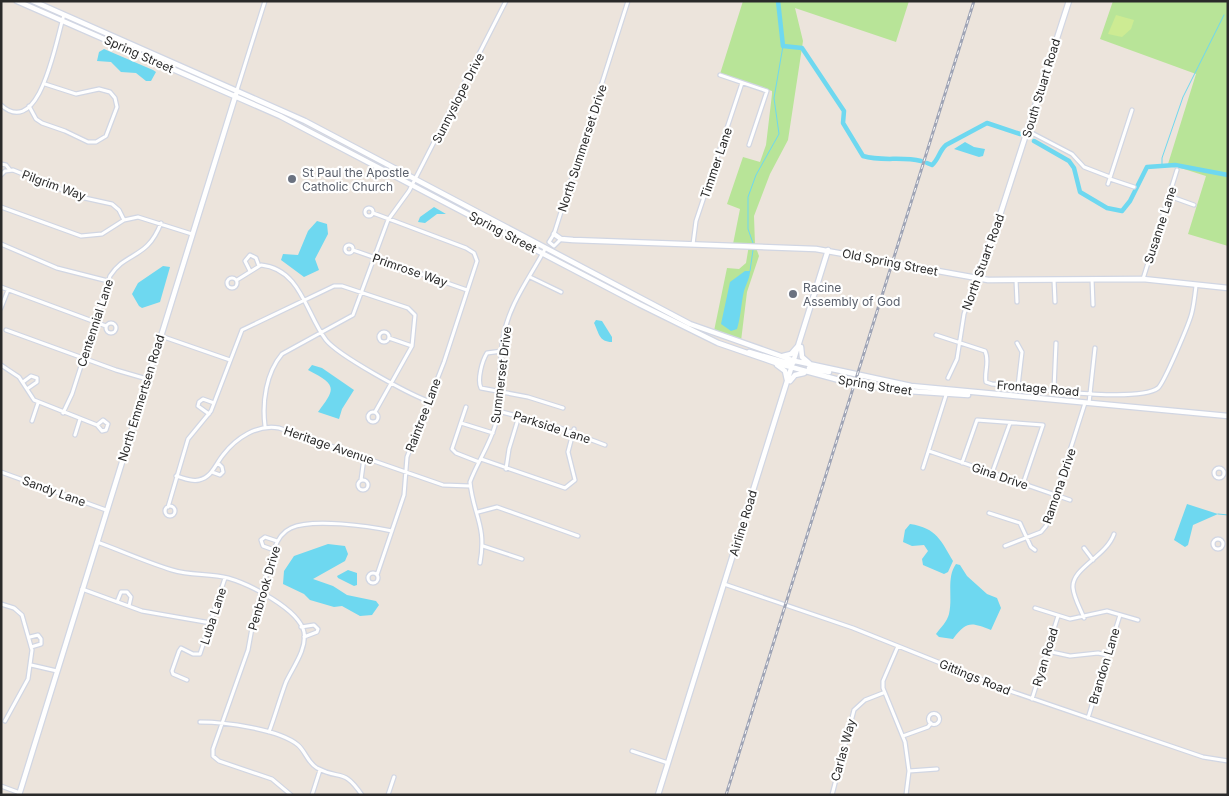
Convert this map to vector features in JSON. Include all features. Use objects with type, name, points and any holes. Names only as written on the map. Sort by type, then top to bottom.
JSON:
[{"type":"main road","name":"Spring Street","points":[[17,1],[235,96],[265,106],[332,135],[416,179],[678,324],[729,347],[768,361],[810,373],[869,386],[1007,396],[1228,416]]},
{"type":"main road","name":"Spring Street","points":[[33,1],[237,90],[412,185],[690,324],[795,361],[947,393]]},
{"type":"main road","name":"South Stuart Road","points":[[1014,174],[1069,1]]},
{"type":"main road","points":[[145,56],[147,51]]},
{"type":"main road","points":[[206,76],[204,82],[231,91],[237,90]]},
{"type":"main road","name":"North Emmertsen Road","points":[[19,794],[237,90]]},
{"type":"main road","points":[[329,140],[332,135]]},
{"type":"main road","points":[[377,166],[380,160]]},
{"type":"main road","name":"North Stuart Road","points":[[976,279],[1014,174]]},
{"type":"main road","points":[[554,234],[561,239]]},
{"type":"main road","name":"Old Spring Street","points":[[561,239],[828,250],[976,279],[1143,279],[1228,288]]},
{"type":"main road","name":"Airline Road","points":[[658,795],[793,368],[828,250]]},
{"type":"main road","points":[[777,355],[791,354],[801,340]]},
{"type":"main road","points":[[801,340],[802,357],[819,367]]},
{"type":"main road","points":[[729,347],[791,364],[795,361]]},
{"type":"main road","points":[[768,361],[785,372],[787,384]]},
{"type":"main road","points":[[793,368],[797,364],[825,372],[843,372]]},
{"type":"main road","points":[[787,384],[797,374],[810,373]]},
{"type":"street","name":"North Emmertsen Road","points":[[237,90],[264,1]]},
{"type":"street","name":"Sunnyslope Drive","points":[[322,333],[351,317],[388,220],[416,179],[506,1]]},
{"type":"street","name":"North Summerset Drive","points":[[554,234],[628,1]]},
{"type":"street","points":[[1,105],[18,112],[29,106],[39,95],[45,84],[64,15]]},
{"type":"street","points":[[720,75],[767,91],[749,146]]},
{"type":"street","name":"Timmer Lane","points":[[693,244],[696,221],[742,83]]},
{"type":"street","points":[[29,106],[40,123],[91,143],[99,141],[106,136],[117,107],[114,96],[104,89],[76,94],[45,84]]},
{"type":"street","points":[[1108,184],[1132,110]]},
{"type":"street","points":[[1028,131],[1072,154],[1084,168],[1134,187]]},
{"type":"street","points":[[1,164],[6,165],[10,170]]},
{"type":"street","name":"Pilgrim Way","points":[[1,175],[5,171],[10,170],[80,197],[112,204],[119,210],[124,220]]},
{"type":"street","name":"Susanne Lane","points":[[1143,279],[1177,170]]},
{"type":"street","points":[[1169,196],[1194,205]]},
{"type":"street","points":[[1,207],[85,236],[102,234],[124,220],[140,217],[192,234]]},
{"type":"street","points":[[372,213],[388,220]]},
{"type":"street","name":"Raintree Lane","points":[[377,575],[404,495],[407,457],[445,357],[475,269],[476,257],[466,248],[388,220]]},
{"type":"street","name":"Centennial Lane","points":[[62,413],[72,394],[108,281],[117,267],[151,244],[161,223]]},
{"type":"street","points":[[554,234],[549,242],[551,245],[554,246],[561,239]]},
{"type":"street","points":[[1,244],[57,268],[108,281]]},
{"type":"street","name":"Primrose Way","points":[[353,250],[467,290]]},
{"type":"street","name":"Summerset Drive","points":[[470,486],[473,474],[493,433],[501,390],[502,351],[512,305],[519,290],[530,277],[544,251]]},
{"type":"street","points":[[250,271],[245,261],[250,254],[256,258],[259,266]]},
{"type":"street","points":[[237,280],[259,266],[268,266],[286,276],[294,283],[305,300],[322,333],[337,350],[391,382],[428,400]]},
{"type":"street","points":[[530,277],[561,292]]},
{"type":"street","name":"North Stuart Road","points":[[948,378],[952,372],[960,342],[964,314],[976,279]]},
{"type":"street","points":[[1092,279],[1093,305]]},
{"type":"street","points":[[1016,280],[1017,302]]},
{"type":"street","points":[[1054,280],[1055,302]]},
{"type":"street","points":[[168,507],[188,438],[209,414],[242,330],[334,286],[362,292],[408,308],[415,314],[416,322],[412,346],[375,412]]},
{"type":"street","name":"Frontage Road","points":[[960,342],[985,351],[988,355],[986,382],[1120,395],[1144,394],[1159,388],[1167,376],[1175,350],[1190,321],[1196,286]]},
{"type":"street","points":[[1,287],[106,326]]},
{"type":"street","points":[[1,308],[8,290]]},
{"type":"street","points":[[6,330],[147,379]]},
{"type":"street","points":[[176,476],[194,481],[201,480],[212,472],[230,446],[265,426],[263,403],[275,362],[282,354],[322,333]]},
{"type":"street","points":[[936,335],[960,342]]},
{"type":"street","points":[[160,336],[230,360]]},
{"type":"street","points":[[389,338],[412,346]]},
{"type":"street","points":[[1017,343],[1022,352],[1018,386]]},
{"type":"street","points":[[1054,389],[1056,343]]},
{"type":"street","name":"Ramona Drive","points":[[1005,546],[1027,538],[1045,528],[1087,403],[1095,348]]},
{"type":"street","points":[[502,351],[487,353],[479,385],[481,388],[501,390],[563,408]]},
{"type":"street","points":[[1,365],[19,377],[38,403],[97,425]]},
{"type":"street","points":[[23,382],[31,376],[37,378],[35,385],[27,389]]},
{"type":"street","points":[[923,468],[947,393]]},
{"type":"street","points":[[209,414],[198,406],[199,402],[203,399],[214,403]]},
{"type":"street","points":[[32,421],[38,403]]},
{"type":"street","points":[[466,407],[452,449],[456,453],[560,488],[569,487],[575,476],[568,452],[574,431]]},
{"type":"street","name":"Parkside Lane","points":[[498,411],[574,431],[605,445]]},
{"type":"street","points":[[506,469],[509,449],[519,416]]},
{"type":"street","points":[[74,436],[80,419]]},
{"type":"street","points":[[962,463],[977,420],[1043,426],[1023,484]]},
{"type":"street","points":[[992,473],[1010,422]]},
{"type":"street","points":[[461,423],[493,433]]},
{"type":"street","name":"Heritage Avenue","points":[[265,426],[279,428],[443,485],[470,486]]},
{"type":"street","name":"Gina Drive","points":[[929,451],[1070,500]]},
{"type":"street","points":[[361,480],[364,458]]},
{"type":"street","points":[[212,472],[220,475],[223,472],[222,467],[218,463]]},
{"type":"street","name":"Sandy Lane","points":[[1,472],[106,510]]},
{"type":"street","points":[[470,486],[478,512],[483,546],[480,563]]},
{"type":"street","points":[[478,512],[497,507],[578,536]]},
{"type":"street","points":[[990,513],[1020,523],[1031,547],[1035,550]]},
{"type":"street","name":"Penbrook Drive","points":[[291,795],[272,779],[219,761],[213,756],[213,749],[248,650],[261,593],[277,541],[288,529],[299,525],[359,524],[392,531]]},
{"type":"street","points":[[1084,618],[1074,592],[1073,582],[1078,573],[1107,548],[1114,534]]},
{"type":"street","points":[[274,550],[263,546],[261,540],[265,537],[277,541]]},
{"type":"street","points":[[96,542],[194,576],[225,578],[261,593],[286,608],[302,627],[304,644],[290,675],[269,732]]},
{"type":"street","points":[[483,546],[522,559]]},
{"type":"street","points":[[1084,548],[1093,560]]},
{"type":"street","name":"Luba Lane","points":[[187,680],[173,674],[172,671],[179,651],[181,648],[193,654],[200,654],[225,578]]},
{"type":"street","name":"Gittings Road","points":[[724,584],[853,628],[1032,699],[1203,757],[1228,761]]},
{"type":"street","points":[[82,589],[154,614],[181,616],[211,623]]},
{"type":"street","points":[[118,602],[121,592],[127,592],[131,597],[129,606]]},
{"type":"street","points":[[1,604],[16,609],[22,615],[30,637],[31,647],[31,665],[24,690],[5,721]]},
{"type":"street","points":[[1035,608],[1070,619],[1084,618],[1103,611],[1138,620]]},
{"type":"street","name":"Brandon Lane","points":[[1088,718],[1120,615]]},
{"type":"street","name":"Ryan Road","points":[[1032,699],[1058,616]]},
{"type":"street","points":[[302,627],[314,625],[318,629],[317,632],[304,637]]},
{"type":"street","points":[[30,637],[38,635],[41,639],[41,644],[31,647]]},
{"type":"street","points":[[898,646],[883,681],[883,693],[903,736],[909,771],[906,795]]},
{"type":"street","points":[[1047,651],[1070,656],[1098,653],[1107,655]]},
{"type":"street","points":[[31,665],[57,671]]},
{"type":"street","name":"Carlas Way","points":[[832,795],[854,710],[865,700],[883,693]]},
{"type":"street","points":[[200,722],[222,722],[269,732],[298,745],[310,764],[320,770],[347,777],[352,780],[362,795]]},
{"type":"street","points":[[903,736],[931,723]]},
{"type":"street","points":[[632,751],[668,763]]},
{"type":"street","points":[[909,771],[937,769]]},
{"type":"street","points":[[312,795],[320,770]]},
{"type":"street","points":[[388,795],[394,777]]},
{"type":"street","points":[[1,786],[19,794]]},
{"type":"green space","points":[[743,1],[909,1],[896,42],[795,8],[803,41],[788,140],[770,174],[754,216],[755,245],[759,256],[747,292],[741,341],[714,331],[727,268],[739,269],[746,263],[749,245],[733,244],[740,209],[727,204],[743,157],[760,162],[766,145],[772,94],[772,91],[720,74]]},
{"type":"green space","points":[[1113,1],[1228,1],[1228,246],[1188,234],[1206,176],[1168,164],[1196,74],[1100,39]]},
{"type":"green space","points":[[1116,15],[1134,20],[1131,29],[1122,37],[1108,34]]},
{"type":"water","points":[[104,49],[156,72],[151,81],[146,81],[136,73],[121,72],[111,62],[97,61],[99,52]]},
{"type":"water","points":[[965,142],[974,147],[985,149],[983,156],[979,157],[954,149]]},
{"type":"water","points":[[434,207],[446,214],[437,214],[425,223],[418,222],[420,217]]},
{"type":"water","points":[[317,221],[327,224],[328,234],[315,259],[319,270],[304,277],[281,260],[283,254],[298,255],[308,231]]},
{"type":"water","points":[[163,266],[170,267],[160,302],[142,308],[132,294],[138,283]]},
{"type":"water","points":[[745,271],[750,271],[749,279],[744,291],[737,329],[731,331],[721,324],[730,282]]},
{"type":"water","points":[[596,320],[602,321],[612,337],[612,342],[602,339],[594,323]]},
{"type":"water","points":[[312,365],[322,368],[354,390],[342,409],[339,419],[318,412],[328,397],[331,388],[324,380],[308,370]]},
{"type":"water","points":[[1187,504],[1218,514],[1193,525],[1188,545],[1185,547],[1174,540]]},
{"type":"water","points":[[910,524],[926,529],[937,536],[953,561],[948,572],[944,574],[923,565],[922,559],[928,551],[924,545],[912,546],[903,542],[905,530]]},
{"type":"water","points":[[328,544],[345,546],[348,554],[345,561],[313,579],[333,586],[347,595],[376,601],[379,605],[372,615],[360,616],[342,606],[334,607],[310,600],[304,594],[283,584],[284,571],[294,556]]},
{"type":"water","points":[[956,564],[960,565],[967,576],[987,594],[997,598],[1001,608],[991,630],[970,625],[962,629],[953,639],[939,637],[936,634],[949,614],[950,581]]},
{"type":"water","points":[[348,570],[357,573],[357,585],[354,586],[338,578],[337,576]]},
{"type":"waterway","points":[[778,1],[783,46],[802,48],[844,111],[843,123],[863,156],[877,159],[921,161]]},
{"type":"waterway","points":[[1162,165],[1162,158],[1183,97],[1224,15]]},
{"type":"waterway","points":[[753,243],[748,229],[748,197],[756,175],[779,134],[774,98],[783,46]]},
{"type":"waterway","points":[[927,163],[932,165],[946,145],[987,123],[1020,134]]},
{"type":"waterway","points":[[1034,141],[1069,161],[1074,168],[1080,192],[1107,208],[1122,211],[1130,201],[1147,167],[1175,165],[1228,175]]},
{"type":"waterway","points":[[750,271],[753,250]]},
{"type":"waterway","points":[[1218,514],[1228,515]]},
{"type":"railway","points":[[726,795],[974,1]]},
{"type":"place","name":"St Paul the Apostle Catholic Church","points":[[292,179]]},
{"type":"place","name":"Racine Assembly of God","points":[[793,294]]}]
